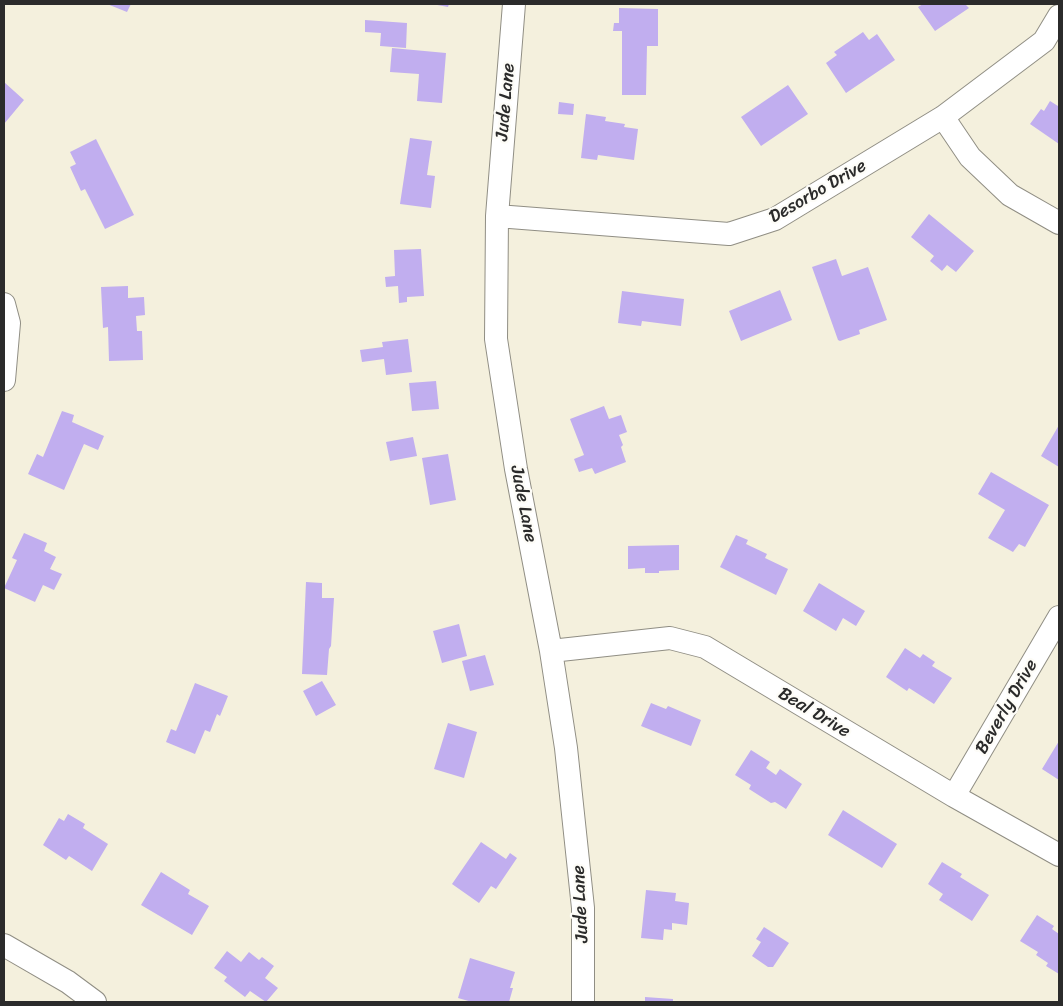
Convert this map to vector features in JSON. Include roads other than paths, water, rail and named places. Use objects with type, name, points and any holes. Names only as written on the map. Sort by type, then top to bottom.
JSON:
[{"type":"street","name":"Jude Lane","points":[[514,4],[497,216],[496,339],[516,469],[551,651],[566,748],[583,908],[583,1002]]},
{"type":"street","name":"Desorbo Drive","points":[[497,216],[730,234],[775,219],[944,117],[1044,41],[1059,16]]},
{"type":"street","points":[[944,117],[970,157],[1010,195],[1059,223]]},
{"type":"street","points":[[4,304],[9,323],[4,380]]},
{"type":"street","name":"Beverly Drive","points":[[954,796],[1059,617]]},
{"type":"street","name":"Beal Drive","points":[[551,651],[670,638],[705,647],[954,796],[1059,855]]},
{"type":"street","points":[[4,945],[68,982],[95,1002]]}]
